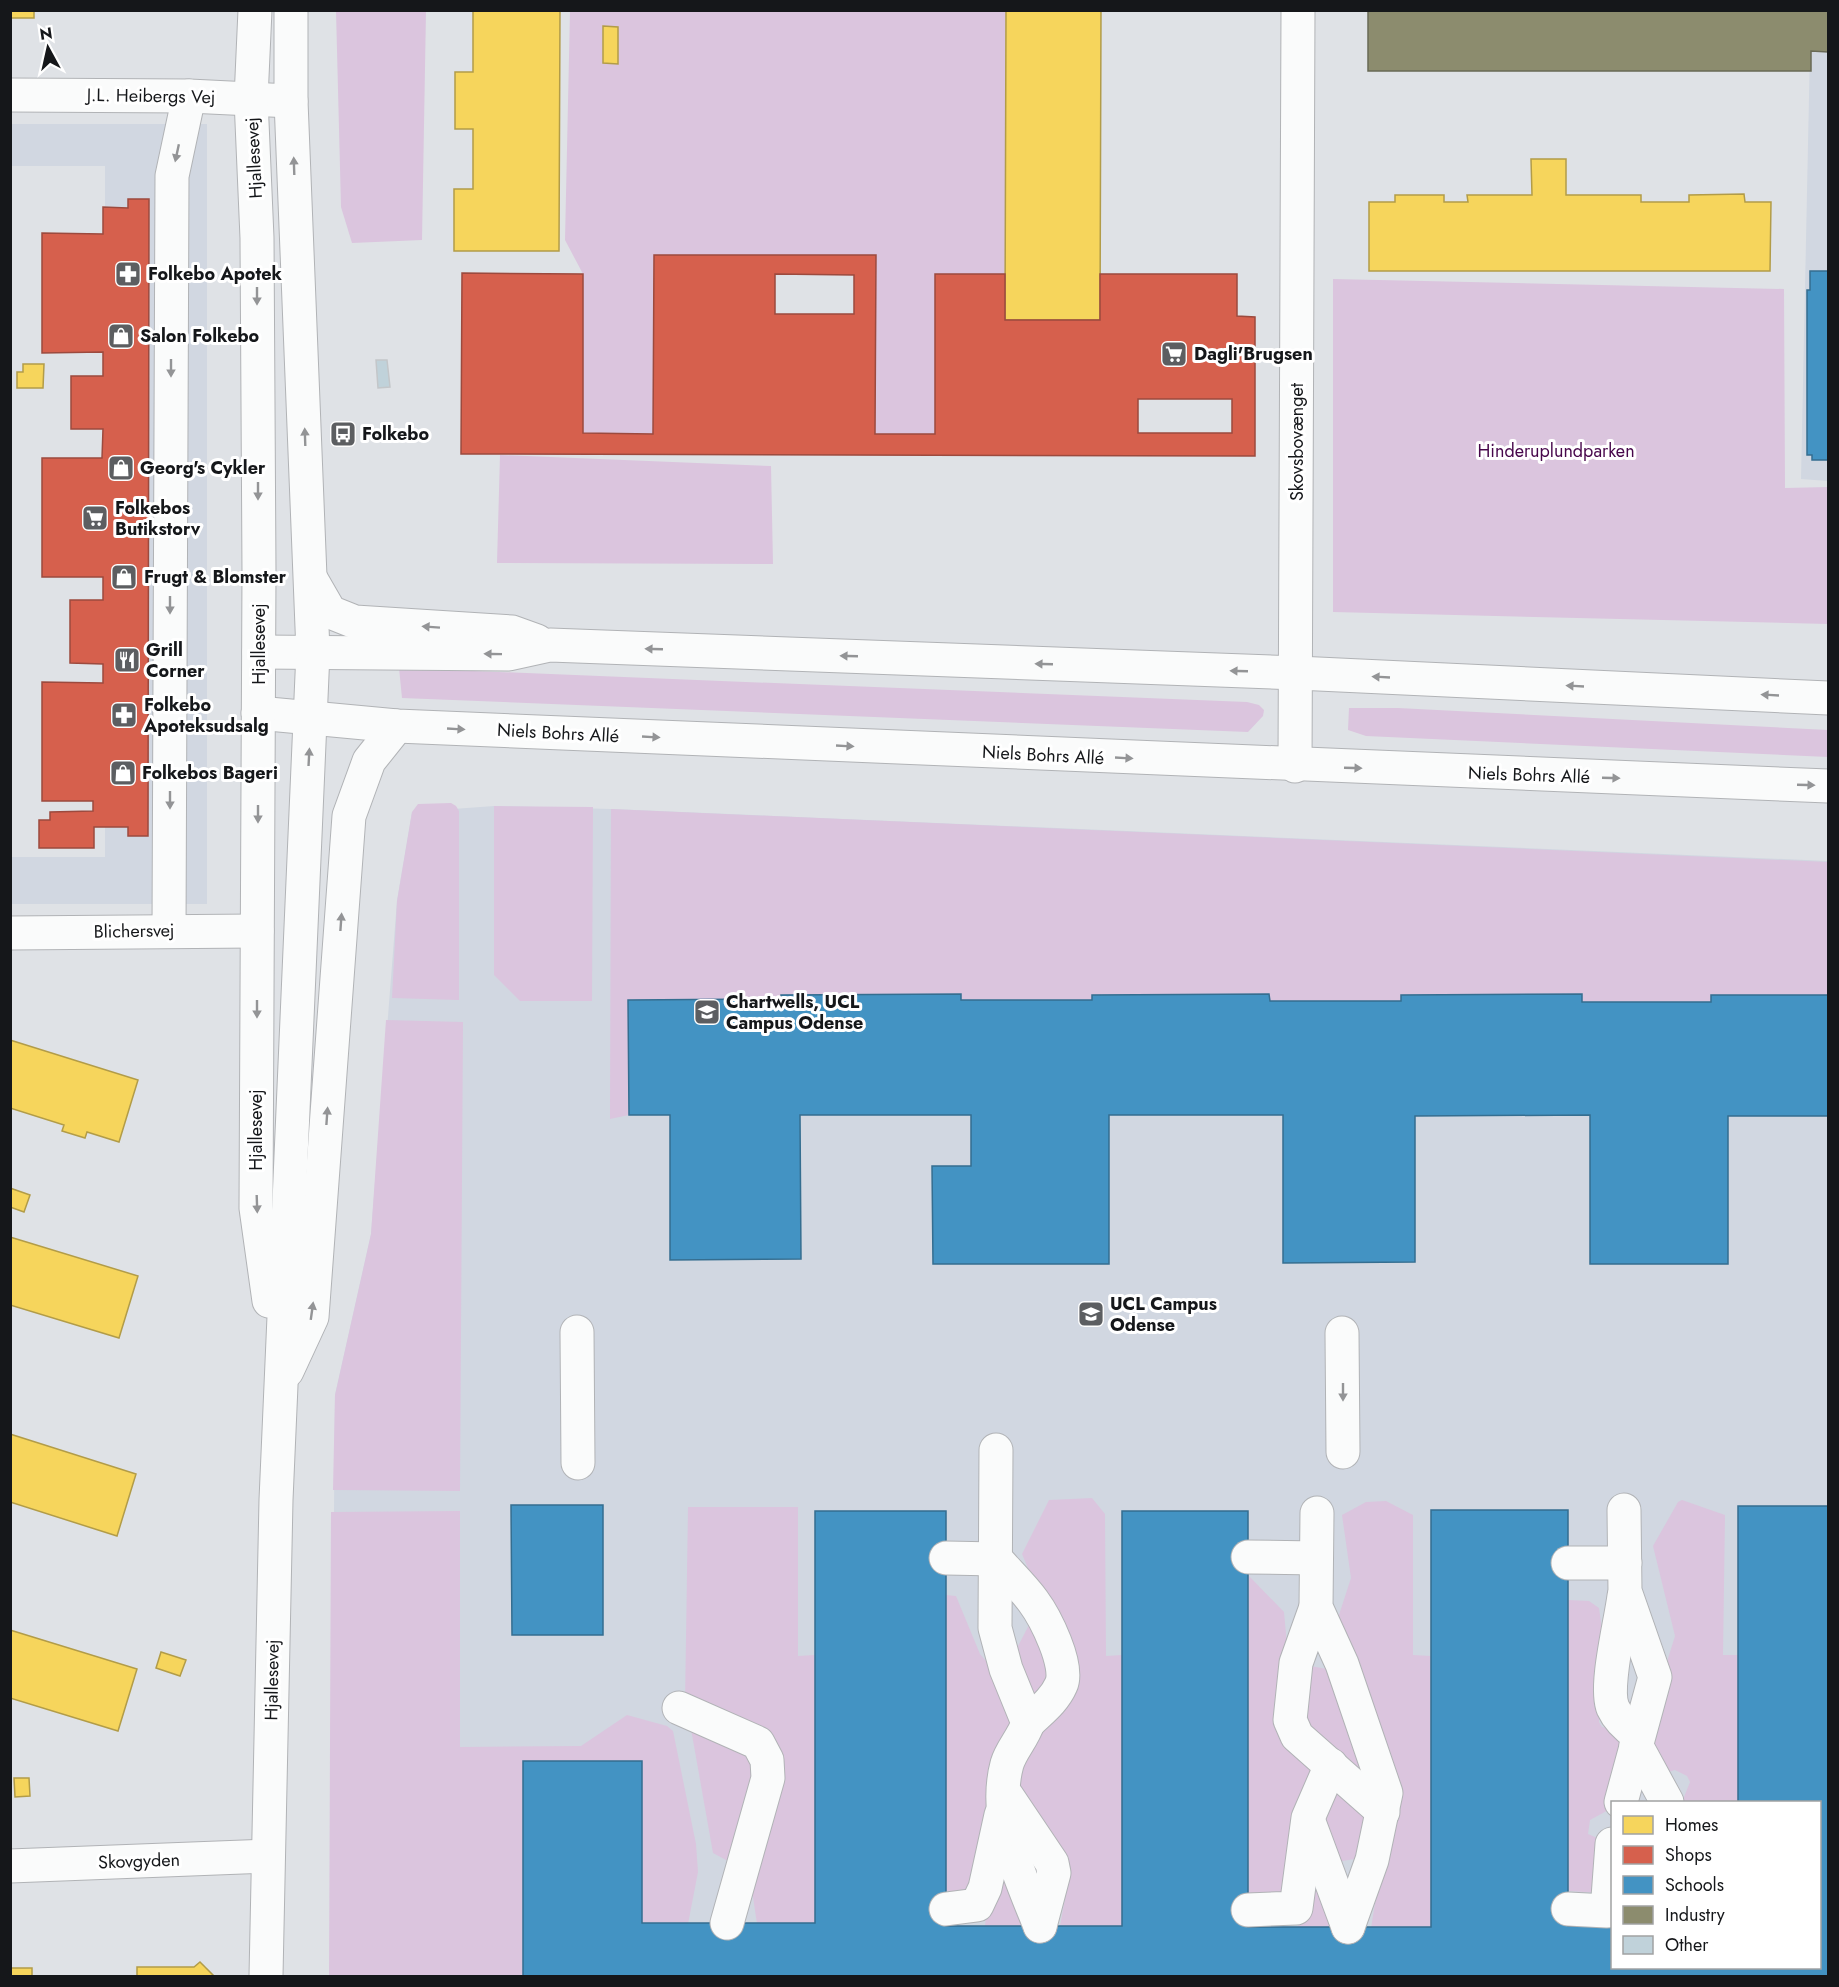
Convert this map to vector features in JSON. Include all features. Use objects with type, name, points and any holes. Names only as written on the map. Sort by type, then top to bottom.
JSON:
[{"type":"street","name":"Hjallesevej","points":[[255,10],[251,99],[257,238],[259,652],[256,1208],[281,1383]]},
{"type":"street","name":"Hjallesevej","points":[[266,1977],[281,1383],[304,816],[313,652],[291,101],[291,10]]},
{"type":"street","name":"Skovsbovænget","points":[[1295,766],[1298,10]]},
{"type":"street","name":"J.L. Heibergs Vej","points":[[10,95],[189,96],[291,101]]},
{"type":"street","points":[[169,931],[172,176],[189,96]]},
{"type":"street","points":[[310,579],[330,612],[355,622],[512,632],[550,645]]},
{"type":"street","points":[[259,652],[509,654],[550,645],[1297,673],[1828,698]]},
{"type":"street","name":"Niels Bohrs Allé","points":[[258,713],[397,726],[1295,766],[1828,786]]},
{"type":"street","points":[[281,1383],[312,1317],[349,816],[369,761],[397,726]]},
{"type":"street","name":"Blichersvej","points":[[10,933],[257,931]]},
{"type":"street","points":[[578,1332],[578,1463]]},
{"type":"street","points":[[1342,1333],[1343,1452]]},
{"type":"street","points":[[996,1450],[995,1628],[1006,1669],[1028,1723]]},
{"type":"street","points":[[1624,1510],[1625,1577],[1609,1682],[1612,1707],[1637,1740],[1666,1801]]},
{"type":"street","points":[[1317,1513],[1316,1607],[1296,1663],[1290,1720],[1297,1736],[1383,1812]]},
{"type":"street","points":[[1248,1557],[1316,1558]]},
{"type":"street","points":[[946,1558],[996,1559],[1033,1601],[1063,1663],[1062,1685],[1043,1711],[1028,1723],[1008,1761],[985,1888],[977,1905],[946,1909]]},
{"type":"street","points":[[1568,1563],[1625,1577]]},
{"type":"street","points":[[1620,1801],[1655,1677],[1625,1577]]},
{"type":"street","points":[[1308,1818],[1348,1927],[1372,1860],[1386,1793],[1342,1664],[1316,1607]]},
{"type":"street","points":[[679,1708],[758,1743],[767,1760],[768,1778],[727,1923]]},
{"type":"street","points":[[1248,1910],[1296,1908],[1308,1818],[1331,1765]]},
{"type":"street","name":"Skovgyden","points":[[10,1866],[268,1856]]},
{"type":"street","points":[[1568,1909],[1607,1911],[1611,1857]]},
{"type":"shaded area","points":[[1810,49],[1828,49],[1828,481],[1801,479]]},
{"type":"shaded area","points":[[11,124],[207,124],[207,904],[11,904],[11,857],[105,857],[105,166],[11,166]]},
{"type":"shaded area","name":"UCL Campus Odense","points":[[494,806],[611,809],[1828,861],[1828,1976],[330,1976],[335,1395],[371,1234],[397,901],[412,812]]},
{"type":"green space","points":[[336,11],[426,11],[422,240],[352,243],[341,207]]},
{"type":"green space","points":[[570,11],[1006,11],[1005,274],[935,274],[935,434],[875,434],[875,255],[654,255],[653,434],[583,433],[583,274],[565,240]]},
{"type":"green space","name":"Hinderuplundparken","points":[[1333,279],[1784,289],[1785,488],[1828,487],[1828,624],[1333,612]]},
{"type":"green space","points":[[500,455],[771,466],[773,564],[497,563]]},
{"type":"green space","points":[[399,668],[1247,702],[1259,705],[1264,710],[1263,716],[1248,732],[402,698]]},
{"type":"green space","points":[[1349,708],[1398,708],[1828,730],[1828,757],[1366,736],[1348,730]]},
{"type":"green space","points":[[451,803],[459,811],[459,1000],[392,998],[397,901],[412,812],[418,804]]},
{"type":"green space","points":[[494,806],[593,807],[592,1001],[520,1001],[494,975]]},
{"type":"green space","points":[[611,809],[1828,862],[1828,995],[1711,995],[1711,1002],[1582,1002],[1581,994],[1402,995],[1401,1001],[1270,1001],[1269,994],[1092,995],[1092,1000],[961,1000],[960,994],[782,995],[781,999],[629,1000],[629,1115],[610,1119]]},
{"type":"green space","points":[[386,1020],[463,1022],[460,1491],[333,1490],[335,1395],[371,1234]]},
{"type":"green space","points":[[1092,1498],[1105,1514],[1106,1656],[1122,1655],[1122,1926],[1060,1926],[1067,1888],[1011,1774],[1066,1659],[1022,1554],[1049,1500]]},
{"type":"green space","points":[[1682,1500],[1725,1515],[1723,1655],[1738,1655],[1738,1801],[1682,1801],[1690,1782],[1687,1776],[1675,1770],[1665,1773],[1644,1735],[1675,1636],[1653,1546],[1678,1502]]},
{"type":"green space","points":[[1386,1501],[1413,1515],[1413,1655],[1431,1656],[1431,1927],[1371,1928],[1393,1794],[1337,1621],[1351,1578],[1342,1515],[1366,1502]]},
{"type":"green space","points":[[688,1507],[798,1507],[798,1656],[815,1655],[815,1923],[757,1924],[748,1863],[772,1776],[685,1704]]},
{"type":"green space","points":[[460,1511],[460,1747],[581,1746],[627,1715],[667,1726],[673,1731],[696,1844],[698,1872],[688,1924],[642,1923],[641,1761],[523,1761],[523,1976],[329,1976],[331,1512]]},
{"type":"green space","points":[[1248,1575],[1284,1612],[1290,1678],[1317,1759],[1293,1893],[1248,1893]]},
{"type":"green space","points":[[946,1595],[956,1596],[980,1654],[992,1668],[1015,1715],[973,1893],[946,1891]]},
{"type":"green space","points":[[1568,1600],[1589,1601],[1599,1608],[1602,1629],[1599,1722],[1602,1727],[1623,1730],[1611,1809],[1590,1820],[1588,1834],[1609,1843],[1603,1893],[1568,1891]]},
{"type":"green space","points":[[1031,1621],[1055,1655],[1036,1709],[1014,1654]]},
{"type":"green space","points":[[1310,1666],[1327,1669],[1371,1786],[1296,1714]]},
{"type":"green space","points":[[691,1729],[756,1748],[739,1859],[726,1860],[713,1853]]},
{"type":"green space","points":[[1330,1779],[1369,1807],[1366,1857],[1331,1863],[1316,1811]]},
{"type":"green space","points":[[1309,1833],[1330,1927],[1298,1927]]},
{"type":"green space","points":[[1001,1835],[1021,1926],[985,1926],[989,1885]]},
{"type":"building: Homes","points":[[10,10],[34,10],[34,18],[10,18]]},
{"type":"building: Homes","points":[[473,10],[560,10],[559,251],[454,251],[454,189],[473,189],[473,129],[455,129],[455,72],[473,72]]},
{"type":"building: Homes","points":[[1006,10],[1101,10],[1100,320],[1005,320]]},
{"type":"building: Homes","points":[[603,26],[618,27],[618,64],[603,63]]},
{"type":"building: Homes","points":[[1531,159],[1566,159],[1566,195],[1641,195],[1641,202],[1689,202],[1689,195],[1744,194],[1745,202],[1771,202],[1770,271],[1369,271],[1369,202],[1395,202],[1395,195],[1444,195],[1444,202],[1468,202],[1467,195],[1532,195]]},
{"type":"building: Homes","points":[[23,364],[44,364],[43,388],[17,388],[17,372],[23,372]]},
{"type":"building: Homes","points":[[10,1040],[138,1080],[119,1142],[87,1132],[85,1138],[62,1131],[64,1125],[10,1108]]},
{"type":"building: Homes","points":[[10,1188],[30,1195],[24,1212],[10,1207]]},
{"type":"building: Homes","points":[[10,1237],[138,1276],[119,1338],[10,1305]]},
{"type":"building: Homes","points":[[10,1434],[136,1474],[117,1536],[10,1502]]},
{"type":"building: Homes","points":[[10,1630],[137,1669],[118,1731],[10,1698]]},
{"type":"building: Homes","points":[[161,1652],[186,1660],[180,1676],[156,1668]]},
{"type":"building: Homes","points":[[14,1778],[29,1778],[30,1796],[15,1797]]},
{"type":"building: Homes","points":[[200,1962],[214,1976],[137,1976],[137,1967],[194,1967]]},
{"type":"building: Homes","points":[[10,1968],[32,1968],[32,1976],[10,1976]]},
{"type":"building: Shops","name":"Folkebos Butikstorv","points":[[128,199],[149,199],[148,836],[128,836],[128,827],[94,827],[94,848],[39,848],[39,820],[50,820],[50,812],[93,811],[93,801],[42,801],[42,682],[103,683],[103,664],[70,663],[70,600],[103,600],[103,577],[42,577],[42,458],[102,458],[103,429],[71,429],[71,376],[103,376],[103,352],[42,353],[42,233],[103,234],[103,207],[128,208]]},
{"type":"building: Shops","points":[[654,255],[876,255],[875,434],[935,434],[935,274],[1005,274],[1005,320],[1100,320],[1100,274],[1237,274],[1237,316],[1255,317],[1255,456],[461,454],[462,273],[583,274],[583,433],[653,434]],"holes":[[[775,274],[854,275],[854,314],[775,314]],[[1138,399],[1232,399],[1232,433],[1138,433]]]},
{"type":"building: Schools","points":[[1810,271],[1828,271],[1828,460],[1812,460],[1812,455],[1807,455],[1807,290],[1810,290]]},
{"type":"building: Schools","points":[[961,994],[961,1000],[1092,1000],[1092,995],[1269,994],[1270,1001],[1401,1001],[1401,995],[1582,994],[1582,1002],[1711,1002],[1711,995],[1828,995],[1828,1116],[1728,1116],[1728,1264],[1590,1264],[1590,1115],[1415,1116],[1415,1262],[1283,1263],[1283,1115],[1109,1115],[1109,1264],[933,1264],[932,1166],[971,1166],[971,1115],[800,1115],[801,1259],[670,1260],[670,1115],[629,1115],[628,1000],[781,999],[781,995]]},
{"type":"building: Schools","points":[[511,1505],[603,1505],[603,1635],[512,1635]]},
{"type":"building: Schools","points":[[1738,1506],[1828,1506],[1828,1976],[523,1976],[523,1761],[642,1761],[642,1923],[815,1923],[815,1511],[946,1511],[946,1926],[1122,1926],[1122,1511],[1248,1511],[1248,1927],[1431,1927],[1431,1510],[1568,1510],[1568,1926],[1611,1926],[1611,1969],[1821,1969],[1821,1801],[1738,1801]]},
{"type":"building: Industry","points":[[1368,10],[1828,10],[1828,52],[1811,51],[1811,71],[1368,71]]},
{"type":"building: Other","points":[[376,360],[387,360],[390,387],[378,388]]},
{"type":"place","name":"Folkebo Apotek","points":[[128,274]]},
{"type":"place","name":"Salon Folkebo","points":[[121,336]]},
{"type":"place","name":"Dagli'Brugsen","points":[[1174,354]]},
{"type":"place","name":"Folkebo","points":[[343,434]]},
{"type":"place","name":"Georg's Cykler","points":[[121,468]]},
{"type":"place","name":"Folkebos Butikstorv","points":[[95,518]]},
{"type":"place","name":"Frugt & Blomster","points":[[124,577]]},
{"type":"place","name":"Grill Corner","points":[[127,660]]},
{"type":"place","name":"Folkebo Apoteksudsalg","points":[[124,715]]},
{"type":"place","name":"Folkebos Bageri","points":[[123,773]]},
{"type":"place","name":"Chartwells, UCL Campus Odense","points":[[707,1012]]},
{"type":"place","name":"UCL Campus Odense","points":[[1091,1314]]}]
